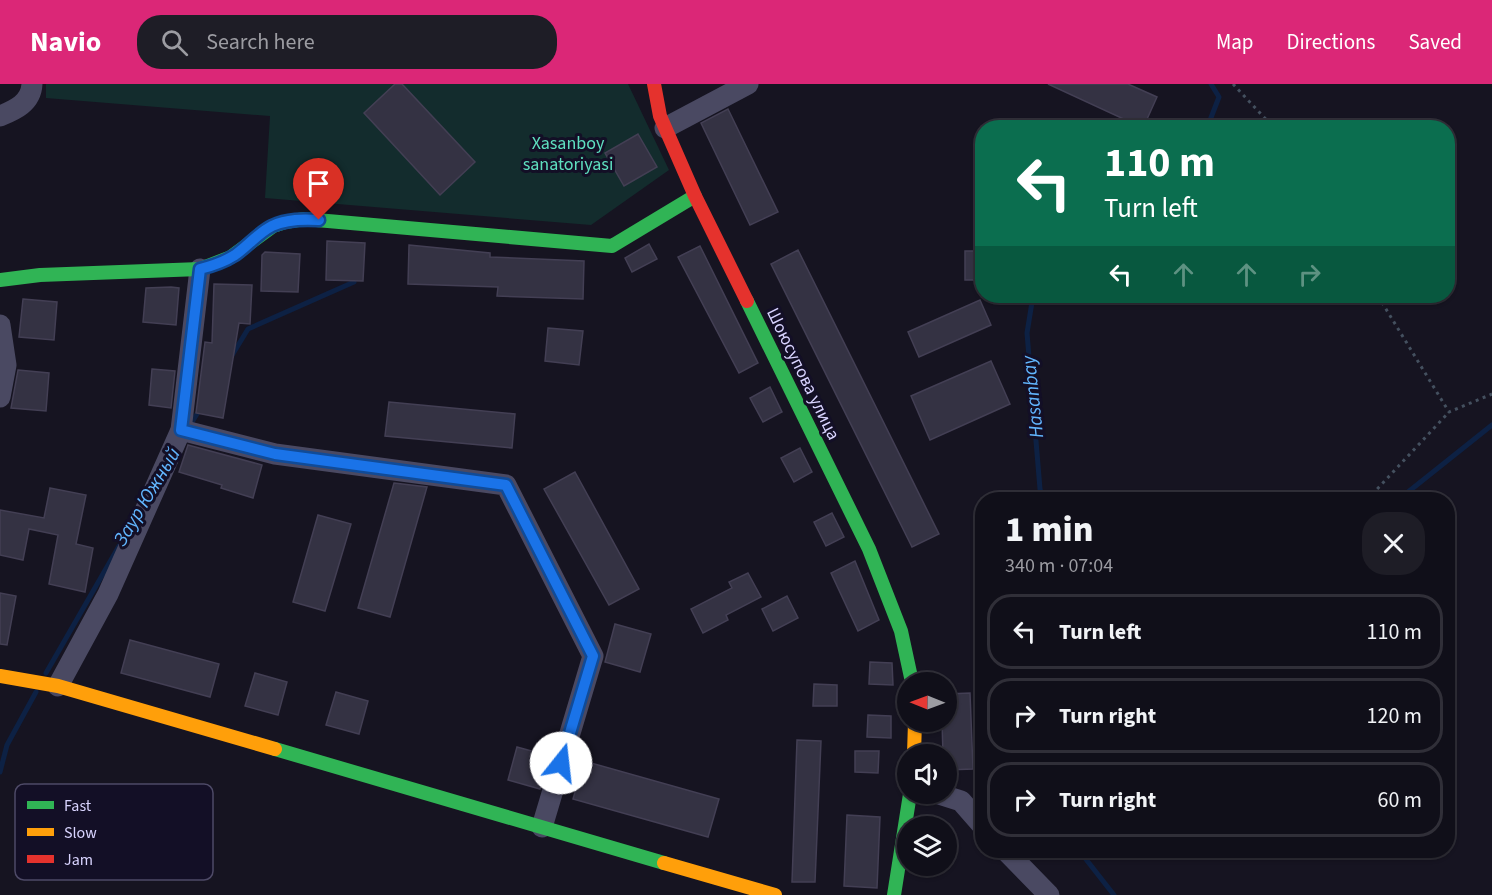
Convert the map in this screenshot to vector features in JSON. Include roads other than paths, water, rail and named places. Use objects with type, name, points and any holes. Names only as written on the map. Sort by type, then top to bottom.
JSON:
[{"type":"street","points":[[0,116],[20,108],[32,92],[32,84]]},
{"type":"street","name":"Шоюсупова улица","points":[[654,84],[656,103],[665,128],[695,196],[869,549],[897,622],[910,672]]},
{"type":"street","points":[[665,128],[748,84]]},
{"type":"street","points":[[0,280],[40,274],[200,269],[234,255],[261,232],[274,225],[290,220],[305,219],[612,246],[695,196]]},
{"type":"street","points":[[58,686],[108,594],[181,430],[200,269]]},
{"type":"street","points":[[0,325],[6,365],[0,397]]},
{"type":"street","points":[[181,430],[275,454],[506,485],[593,656],[542,827]]},
{"type":"street","points":[[0,676],[58,686],[776,895]]},
{"type":"street","points":[[957,800],[961,801],[975,817]]},
{"type":"street","points":[[894,895],[908,804]]},
{"type":"street","points":[[1013,858],[1049,895]]},
{"type":"waterway","name":"Hasanbay","points":[[1210,120],[1219,97],[1211,84]]},
{"type":"waterway","name":"Заур Южный","points":[[231,357],[248,329],[354,282]]},
{"type":"waterway","name":"Hasanbay","points":[[1032,303],[1027,333],[1041,492]]},
{"type":"waterway","name":"Заур Южный","points":[[189,427],[200,409]]},
{"type":"waterway","points":[[1408,492],[1492,425]]},
{"type":"waterway","name":"Заур Южный","points":[[46,673],[119,546]]},
{"type":"waterway","name":"Заур Южный","points":[[0,772],[7,745],[36,692]]},
{"type":"waterway","name":"Hasanbay","points":[[1085,858],[1114,895]]},
{"type":"park label","name":"Xasanboy sanatoriyasi","points":[[568,153]]}]
